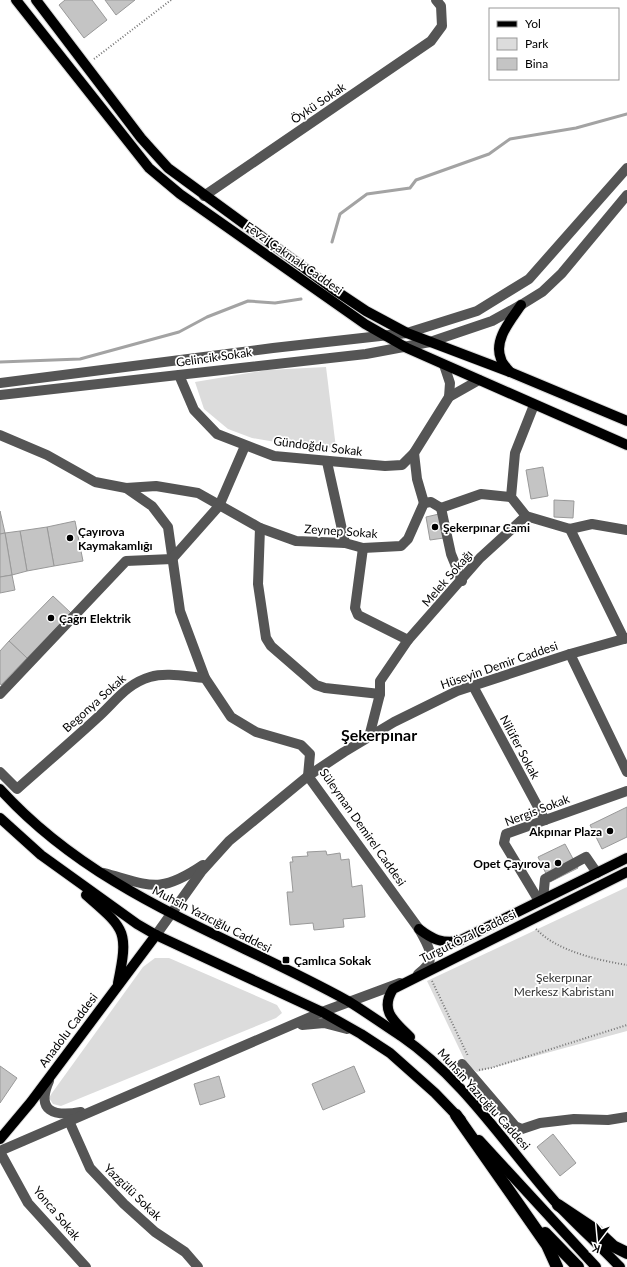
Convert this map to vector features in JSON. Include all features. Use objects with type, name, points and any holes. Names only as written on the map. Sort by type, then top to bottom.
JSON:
[{"type":"highway","points":[[456,1115],[547,1245],[557,1267]]},
{"type":"highway","points":[[558,1204],[597,1232],[613,1246],[627,1253]]},
{"type":"highway","points":[[525,1212],[578,1267]]},
{"type":"main road","name":"Fevzi Çakmak Caddesi","points":[[16,0],[149,168],[180,194],[365,324],[407,348],[627,445]]},
{"type":"main road","name":"Fevzi Çakmak Caddesi","points":[[36,0],[156,157],[204,196],[333,289],[366,311],[407,333],[510,372],[627,421]]},
{"type":"main road","points":[[510,372],[501,359],[499,343],[504,330],[521,305]]},
{"type":"main road","name":"Muhsin Yazıcığlu Caddesi","points":[[0,789],[32,822],[99,872],[171,914],[349,1002],[425,1053],[464,1093],[558,1204],[620,1267]]},
{"type":"main road","points":[[0,818],[114,919],[119,926],[124,947],[117,986]]},
{"type":"main road","points":[[41,855],[137,924],[156,935],[322,1012],[361,1034],[390,1053],[456,1115],[596,1267]]},
{"type":"main road","name":"Turgut Özal Caddesi","points":[[419,929],[429,937],[442,942],[458,941],[627,858]]},
{"type":"main road","name":"Turgut Özal Caddesi","points":[[425,1053],[392,1019],[387,1011],[389,995],[393,989],[627,872]]},
{"type":"main road","name":"Anadolu Caddesi","points":[[0,1139],[51,1075],[156,935]]},
{"type":"street","name":"Öykü Sokak","points":[[204,196],[431,41],[442,26],[440,6],[436,0]]},
{"type":"street","name":"Gelincik Sokak","points":[[0,383],[407,333],[478,310],[528,279],[627,168]]},
{"type":"street","name":"Gelincik Sokak","points":[[0,395],[407,348],[430,342],[492,321],[542,292],[562,273],[627,195]]},
{"type":"street","points":[[444,365],[450,383],[449,397]]},
{"type":"street","name":"Gündoğdu Sokak","points":[[179,375],[194,410],[218,434],[245,446],[274,456],[327,462],[385,466],[402,465],[414,453],[449,397]]},
{"type":"street","points":[[449,397],[479,380]]},
{"type":"street","points":[[534,405],[515,452],[512,497],[526,516],[570,529],[592,524],[627,530]]},
{"type":"street","name":"Süleyman Demirel Caddesi","points":[[0,435],[47,456],[95,482],[126,488],[152,506],[168,527],[180,611],[205,678],[231,717],[256,732],[301,745],[310,754],[308,776],[419,929],[430,950],[430,960],[426,968],[411,979]]},
{"type":"street","points":[[0,694],[126,561],[172,559],[219,506],[245,446]]},
{"type":"street","points":[[414,453],[417,479],[424,502],[431,502],[441,508],[451,554],[462,581]]},
{"type":"street","points":[[327,462],[345,543]]},
{"type":"street","name":"Zeynep Sokak","points":[[126,488],[156,486],[198,493],[260,528],[300,542],[345,543],[362,548],[402,546],[408,539],[424,502]]},
{"type":"street","points":[[441,508],[481,494],[512,497]]},
{"type":"street","name":"Melek Sokağı","points":[[369,737],[380,694],[380,681],[408,640],[462,581],[480,558],[526,516]]},
{"type":"street","points":[[260,528],[258,584],[266,638],[271,646],[316,685],[325,688],[380,694]]},
{"type":"street","points":[[570,529],[626,638]]},
{"type":"street","points":[[362,548],[355,608],[358,615],[408,640]]},
{"type":"street","name":"Hüseyin Demir Caddesi","points":[[156,935],[212,859],[229,842],[308,776],[369,737],[433,702],[457,691],[570,654],[626,638]]},
{"type":"street","points":[[570,654],[627,772]]},
{"type":"street","name":"Begonya Sokak","points":[[0,772],[17,789],[135,682],[152,677],[173,676],[205,678]]},
{"type":"street","name":"Nilüfer Sokak","points":[[473,686],[544,820]]},
{"type":"street","points":[[285,794],[296,788],[308,787],[324,798]]},
{"type":"street","name":"Nergis Sokak","points":[[541,900],[504,843],[506,834],[627,791]]},
{"type":"street","points":[[541,900],[545,879],[586,857],[598,873]]},
{"type":"street","points":[[99,872],[157,886],[185,877],[212,859]]},
{"type":"street","points":[[0,1151],[322,1012],[411,979]]},
{"type":"street","points":[[286,1028],[314,1023],[324,1023],[337,1025],[361,1034]]},
{"type":"street","points":[[465,1061],[515,1126],[522,1129],[540,1123],[574,1119],[608,1120],[627,1117]]},
{"type":"street","points":[[51,1075],[43,1098],[44,1104],[48,1108],[60,1114],[69,1114],[97,1109]]},
{"type":"street","name":"Yazgülü Sokak","points":[[69,1121],[90,1168],[124,1204],[155,1232],[184,1252],[198,1267]]},
{"type":"street","name":"Yonca Sokak","points":[[0,1151],[28,1203],[86,1267]]},
{"type":"path","points":[[86,66],[170,0]]},
{"type":"path","points":[[528,921],[545,938],[588,957],[627,965]]},
{"type":"path","points":[[427,971],[465,1061]]},
{"type":"path","points":[[478,1070],[491,1068],[627,1025]]},
{"type":"green space","points":[[326,367],[336,448],[281,443],[252,438],[228,429],[204,409],[195,382],[267,370]]},
{"type":"green space","name":"Şekerpınar Merkesz Kabristanı","points":[[627,887],[627,1031],[477,1072],[467,1065],[427,981]]},
{"type":"green space","points":[[155,958],[169,958],[277,1005],[282,1013],[276,1018],[61,1106],[53,1104],[49,1098],[52,1093],[143,967]]},
{"type":"building","points":[[65,0],[92,0],[107,20],[84,38],[59,5]]},
{"type":"building","points":[[105,0],[135,0],[116,15]]},
{"type":"building","points":[[543,467],[548,496],[531,499],[526,470]]},
{"type":"building","points":[[554,500],[574,501],[573,518],[554,517]]},
{"type":"building","points":[[0,511],[5,533],[0,534]]},
{"type":"building","name":"Şekerpınar Cami","points":[[439,514],[444,538],[430,540],[426,517]]},
{"type":"building","points":[[75,521],[83,561],[54,566],[47,527]]},
{"type":"building","points":[[47,527],[54,566],[27,571],[20,531]]},
{"type":"building","points":[[20,531],[27,571],[12,575],[5,533]]},
{"type":"building","points":[[5,533],[12,575],[0,577],[0,534]]},
{"type":"building","points":[[12,575],[15,590],[0,593],[0,577]]},
{"type":"building","points":[[53,596],[71,613],[27,658],[9,641]]},
{"type":"building","points":[[9,641],[27,658],[1,685],[0,651]]},
{"type":"building","name":"Akpınar Plaza","points":[[627,807],[627,837],[602,849],[590,825]]},
{"type":"building","points":[[565,844],[578,868],[550,882],[538,857]]},
{"type":"building","points":[[326,851],[327,855],[340,853],[341,860],[349,859],[352,887],[362,885],[365,917],[343,919],[344,927],[314,930],[313,923],[290,925],[287,892],[293,892],[290,862],[293,862],[292,857],[308,856],[307,852]]},
{"type":"building","points":[[0,1066],[17,1078],[0,1103]]},
{"type":"building","points":[[354,1066],[365,1092],[323,1110],[312,1084]]},
{"type":"building","points":[[219,1076],[225,1097],[200,1105],[194,1084]]},
{"type":"building","points":[[553,1134],[576,1163],[560,1176],[537,1147]]},
{"type":"waterway","points":[[332,242],[340,214],[367,194],[410,188],[416,180],[489,154],[510,139],[576,128],[627,114]]},
{"type":"waterway","points":[[0,362],[80,359],[179,332],[207,317],[248,301],[275,303],[301,299]]},
{"type":"place","name":"Şekerpınar Cami","points":[[435,527]]},
{"type":"place","name":"Çayırova Kaymakamlığı","points":[[70,538]]},
{"type":"place","name":"Çağrı Elektrik","points":[[51,618]]},
{"type":"place","name":"Akpınar Plaza","points":[[610,831]]},
{"type":"place","name":"Opet Çayırova","points":[[558,863]]},
{"type":"place","name":"Çamlıca Sokak","points":[[286,960]]},
{"type":"district","name":"Şekerpınar","points":[[379,734]]}]
